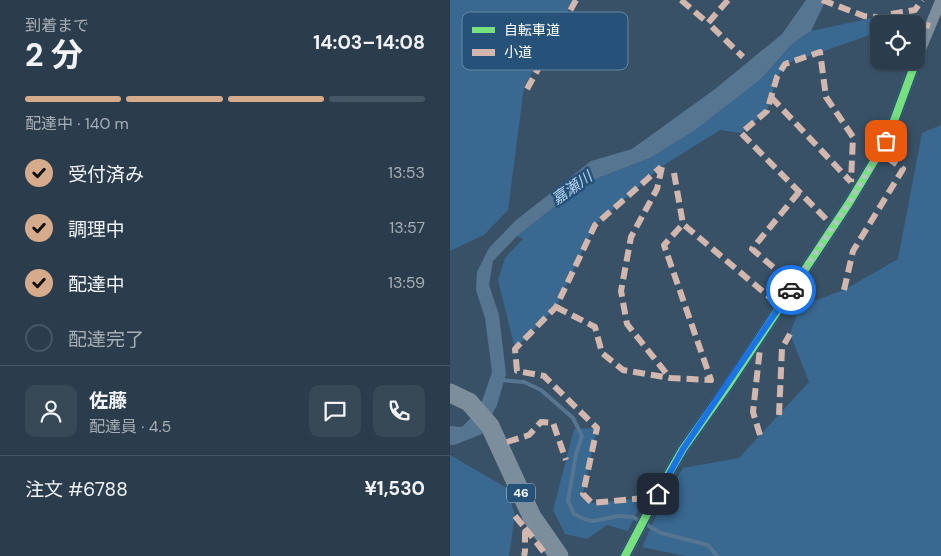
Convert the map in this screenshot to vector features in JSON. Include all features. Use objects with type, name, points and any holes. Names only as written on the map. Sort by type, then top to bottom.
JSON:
[{"type":"main road","name":"46","points":[[450,392],[469,402],[490,426],[532,517],[559,556]]},
{"type":"street","points":[[925,39],[941,0]]},
{"type":"street","points":[[625,556],[683,449],[849,203],[869,170],[892,129],[913,70]]},
{"type":"shaded area","points":[[450,0],[574,0],[567,12],[462,12],[462,70],[534,70],[524,87],[508,210],[484,235],[450,251]]},
{"type":"shaded area","points":[[870,18],[870,35],[786,64],[777,77],[767,111],[741,133],[720,130],[661,167],[595,225],[556,307],[515,349],[498,280],[505,258],[523,239],[517,236],[585,183],[650,158],[762,78],[792,44],[811,31]]},
{"type":"shaded area","points":[[941,125],[941,556],[685,556],[642,547],[661,505],[683,468],[739,458],[809,382],[790,334],[800,306],[844,290],[898,259],[922,133]]},
{"type":"shaded area","points":[[597,428],[583,494],[592,503],[644,498],[628,531],[607,525],[587,539],[565,534],[553,510],[574,429]]},
{"type":"shaded area","points":[[450,455],[507,488],[515,516],[509,556],[450,556]]},
{"type":"water","name":"嘉瀬川","points":[[806,0],[826,0],[811,31],[792,44],[762,78],[695,130],[650,158],[585,183],[517,236],[493,261],[489,285],[499,315],[506,374],[497,405],[482,434],[450,445],[450,426],[462,427],[479,410],[492,372],[485,318],[476,290],[477,272],[489,248],[515,221],[591,161],[632,149],[715,89],[782,34]]},
{"type":"waterway","points":[[500,380],[524,382],[541,390],[573,418],[582,436],[576,454],[568,501],[574,514],[593,521],[619,516],[633,517],[661,533],[708,545],[717,556]]},
{"type":"marked path","points":[[569,12],[576,0]]},
{"type":"marked path","points":[[681,0],[708,23]]},
{"type":"marked path","points":[[728,0],[708,23],[743,57]]},
{"type":"marked path","points":[[822,0],[864,16],[906,19],[930,26]]},
{"type":"marked path","points":[[891,14],[915,10],[922,0]]},
{"type":"marked path","points":[[826,219],[741,133],[767,111],[777,77],[785,64],[820,52],[826,97],[853,137],[851,182]]},
{"type":"marked path","points":[[527,89],[537,70]]},
{"type":"marked path","points":[[771,97],[851,182]]},
{"type":"marked path","points":[[844,290],[853,251],[903,169],[885,156]]},
{"type":"marked path","points":[[644,498],[592,503],[583,494],[597,428],[544,376],[517,371],[515,349],[556,307],[595,225],[661,167]]},
{"type":"marked path","points":[[662,167],[657,189],[631,237],[621,291],[627,324],[670,378]]},
{"type":"marked path","points":[[674,173],[683,224],[773,300]]},
{"type":"marked path","points":[[787,279],[752,249],[799,192]]},
{"type":"marked path","points":[[556,307],[595,327],[602,353],[623,370],[670,378],[711,380],[664,245],[683,224]]},
{"type":"marked path","points":[[779,415],[782,348],[790,334]]},
{"type":"marked path","points":[[760,348],[753,412],[760,435]]},
{"type":"marked path","points":[[507,442],[529,435],[541,422],[553,423],[566,460]]},
{"type":"marked path","points":[[515,516],[525,528],[524,556]]},
{"type":"marked path","points":[[525,528],[547,556]]},
{"type":"cycle path","points":[[625,556],[683,449],[727,387],[849,203],[879,153],[891,129],[913,70]]},
{"type":"way so far","points":[[791,290],[849,203],[886,141]]},
{"type":"route","points":[[658,494],[683,449],[791,290]]}]
